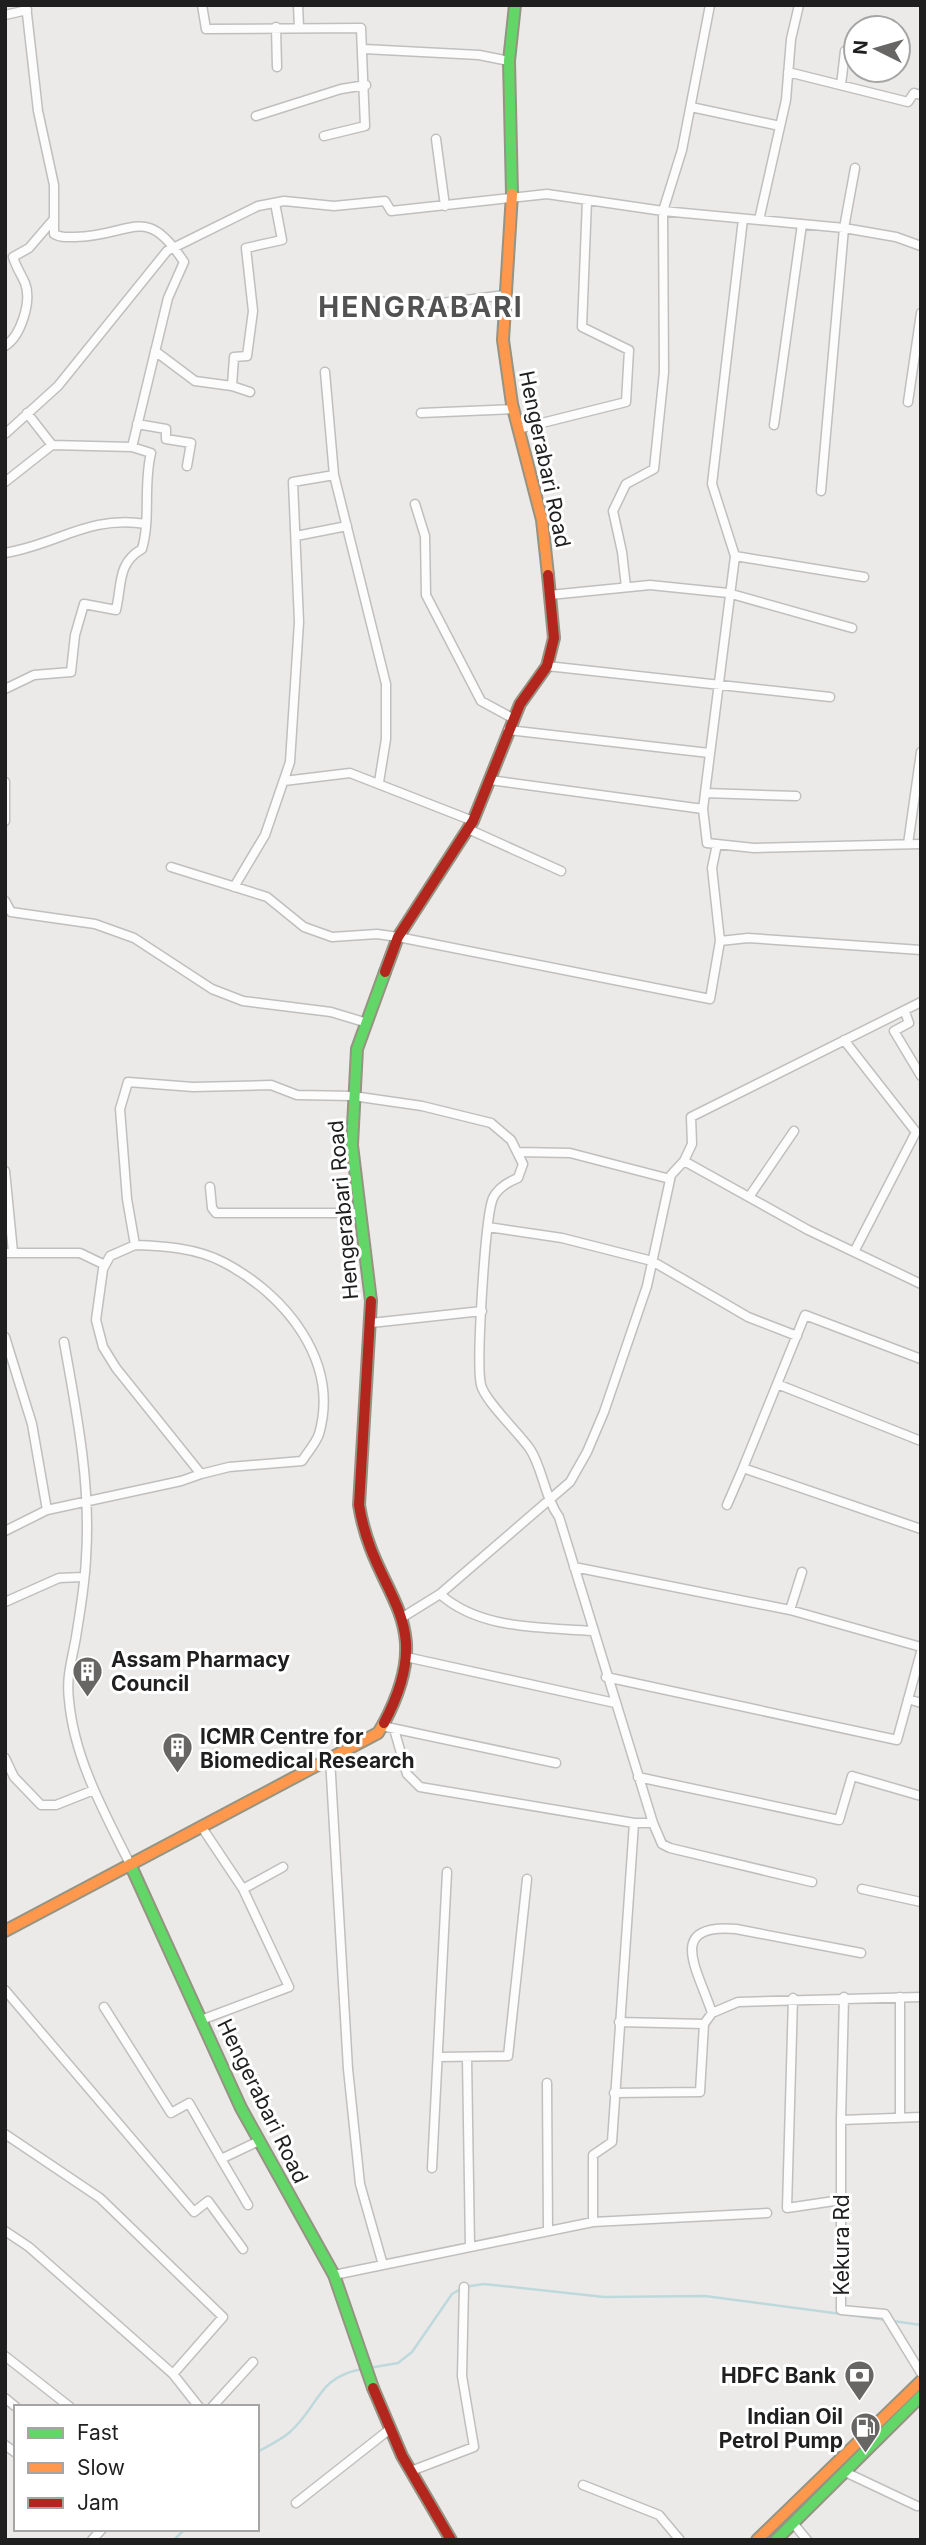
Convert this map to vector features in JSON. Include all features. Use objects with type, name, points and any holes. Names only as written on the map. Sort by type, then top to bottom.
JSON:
[{"type":"main road","name":"Hengerabari Road","points":[[5,1931],[378,1733],[401,1685],[406,1657],[403,1617],[364,1535],[359,1505],[371,1298],[352,1145],[356,1049],[398,937],[471,825],[508,730],[547,666],[554,638],[542,520],[513,408],[503,340],[512,196],[509,61],[515,5]]},
{"type":"main road","name":"Hengerabari Road","points":[[130,1864],[259,2141],[334,2275],[359,2354],[390,2429],[451,2540]]},
{"type":"main road","points":[[757,2540],[921,2381]]},
{"type":"main road","points":[[776,2540],[921,2396]]},
{"type":"street","points":[[202,5],[206,29],[362,28],[366,85],[365,126],[324,136]]},
{"type":"street","points":[[298,5],[299,27]]},
{"type":"street","points":[[626,587],[613,511],[625,484],[654,469],[664,372],[663,211],[691,107],[710,5]]},
{"type":"street","points":[[759,220],[780,127],[791,39],[799,5]]},
{"type":"street","points":[[5,15],[26,8],[38,111],[54,185],[54,234],[60,237],[92,236],[149,226],[161,232],[184,262],[168,298],[132,447]]},
{"type":"street","points":[[276,27],[276,67]]},
{"type":"street","points":[[364,49],[478,55],[509,61]]},
{"type":"street","points":[[788,72],[908,103],[914,93],[921,95]]},
{"type":"street","points":[[841,85],[842,76]]},
{"type":"street","points":[[256,116],[341,89],[366,85]]},
{"type":"street","points":[[691,107],[780,127]]},
{"type":"street","points":[[436,139],[445,206]]},
{"type":"street","points":[[821,491],[844,228],[856,168]]},
{"type":"street","points":[[5,434],[58,386],[113,320],[144,276],[167,251],[238,215],[275,203],[334,206],[386,201],[391,211],[547,194],[663,211],[844,228],[896,237],[921,246]]},
{"type":"street","points":[[519,429],[626,402],[629,350],[582,327],[587,200]]},
{"type":"street","points":[[232,386],[234,357],[247,356],[253,321],[252,283],[246,248],[282,240],[275,203]]},
{"type":"street","points":[[743,219],[712,484],[735,556],[728,593],[703,809],[707,843],[754,848],[921,844]]},
{"type":"street","points":[[5,346],[14,340],[28,299],[25,283],[13,257],[29,248],[53,220]]},
{"type":"street","points":[[774,425],[802,224]]},
{"type":"street","points":[[380,302],[409,307],[505,295]]},
{"type":"street","points":[[908,402],[921,313]]},
{"type":"street","points":[[155,351],[195,381],[232,386],[250,392]]},
{"type":"street","points":[[325,372],[334,475],[386,684],[386,739],[379,782]]},
{"type":"street","points":[[421,413],[513,408]]},
{"type":"street","points":[[27,414],[52,445]]},
{"type":"street","points":[[137,424],[166,429],[166,439],[191,443],[187,466]]},
{"type":"street","points":[[5,482],[52,445],[132,447],[151,453],[147,468],[146,524],[142,549],[130,556],[121,568],[122,587],[116,610],[84,604],[73,643],[71,672],[33,675],[5,689]]},
{"type":"street","points":[[234,887],[265,835],[290,762],[296,712],[299,622],[293,481],[334,475]]},
{"type":"street","points":[[415,504],[425,536],[426,595],[481,701],[514,719]]},
{"type":"street","points":[[5,554],[43,546],[78,528],[95,524],[124,521],[146,524]]},
{"type":"street","points":[[296,536],[346,526]]},
{"type":"street","points":[[735,556],[864,577]]},
{"type":"street","points":[[550,595],[650,585],[728,593],[852,628]]},
{"type":"street","points":[[547,666],[830,697]]},
{"type":"street","points":[[508,730],[709,753]]},
{"type":"street","points":[[908,844],[921,752]]},
{"type":"street","points":[[284,781],[350,773],[379,782],[561,871]]},
{"type":"street","points":[[490,780],[703,809]]},
{"type":"street","points":[[5,782],[5,821]]},
{"type":"street","points":[[705,793],[796,796]]},
{"type":"street","points":[[171,867],[267,897],[304,927],[332,937],[377,934],[398,937],[710,999],[720,940],[712,868],[718,844]]},
{"type":"street","points":[[5,901],[8,914],[95,924],[134,938],[212,989],[243,1002],[331,1012],[364,1022]]},
{"type":"street","points":[[720,940],[748,938],[921,950]]},
{"type":"street","points":[[403,1617],[440,1594],[570,1482],[587,1452],[634,1324],[652,1261],[670,1179],[684,1161],[692,1144],[691,1117],[921,1002]]},
{"type":"street","points":[[905,1012],[909,1023],[894,1031],[921,1076]]},
{"type":"street","points":[[844,1040],[918,1130],[853,1252]]},
{"type":"street","points":[[135,1245],[127,1199],[120,1109],[128,1082],[193,1087],[271,1085],[297,1095],[353,1096],[422,1106],[491,1123],[511,1140],[523,1164],[518,1178],[505,1184],[494,1197],[488,1227],[482,1311],[481,1386],[531,1451],[547,1502],[559,1517],[653,1823],[662,1844],[670,1848],[812,1882]]},
{"type":"street","points":[[749,1197],[794,1131]]},
{"type":"street","points":[[517,1152],[570,1153],[670,1179]]},
{"type":"street","points":[[684,1161],[853,1252],[921,1284]]},
{"type":"street","points":[[5,1171],[9,1253],[80,1253],[105,1265]]},
{"type":"street","points":[[210,1187],[212,1208],[216,1213],[360,1213]]},
{"type":"street","points":[[488,1227],[562,1238],[652,1261],[748,1317],[797,1336]]},
{"type":"street","points":[[5,1531],[47,1510],[86,1500],[181,1481],[229,1467],[302,1461],[318,1437],[324,1403],[320,1374],[307,1336],[272,1295],[223,1262],[177,1247],[135,1245],[110,1256],[105,1265],[96,1320],[103,1347],[116,1368],[201,1474]]},
{"type":"street","points":[[371,1323],[482,1311]]},
{"type":"street","points":[[727,1505],[805,1315],[921,1359]]},
{"type":"street","points":[[5,1337],[32,1424],[47,1510]]},
{"type":"street","points":[[64,1342],[82,1441],[86,1500],[86,1560],[76,1640],[67,1672],[69,1703],[93,1790],[130,1864]]},
{"type":"street","points":[[777,1384],[921,1441]]},
{"type":"street","points":[[743,1468],[921,1529]]},
{"type":"street","points":[[574,1567],[790,1610],[921,1647]]},
{"type":"street","points":[[790,1610],[802,1572]]},
{"type":"street","points":[[5,1602],[59,1578],[83,1577]]},
{"type":"street","points":[[440,1594],[453,1606],[487,1619],[592,1631]]},
{"type":"street","points":[[606,1677],[897,1740],[921,1652]]},
{"type":"street","points":[[406,1657],[614,1703]]},
{"type":"street","points":[[908,1699],[921,1703]]},
{"type":"street","points":[[382,1726],[556,1763]]},
{"type":"street","points":[[394,1729],[407,1774],[419,1787],[634,1823],[653,1823]]},
{"type":"street","points":[[5,1758],[14,1777],[41,1805],[56,1805],[93,1790]]},
{"type":"street","points":[[331,1758],[348,2069],[358,2171],[383,2265]]},
{"type":"street","points":[[638,1777],[839,1820],[852,1776],[921,1796]]},
{"type":"street","points":[[593,2222],[593,2155],[612,2142],[634,1823]]},
{"type":"street","points":[[201,1826],[243,1889],[289,1987],[201,2020]]},
{"type":"street","points":[[243,1889],[283,1867]]},
{"type":"street","points":[[432,2168],[447,1872]]},
{"type":"street","points":[[439,2057],[508,2056],[527,1879]]},
{"type":"street","points":[[862,1889],[921,1902]]},
{"type":"street","points":[[712,2012],[692,1951],[692,1939],[698,1932],[717,1928],[736,1929],[861,1953]]},
{"type":"street","points":[[5,1990],[194,2213],[208,2201],[243,2249]]},
{"type":"street","name":"Kekura Rd","points":[[844,1997],[841,2310],[885,2314],[921,2373]]},
{"type":"street","points":[[900,1997],[900,2118]]},
{"type":"street","points":[[614,2093],[700,2092],[704,2024],[712,2012],[737,2001],[921,1997]]},
{"type":"street","points":[[793,1998],[787,2208],[841,2200]]},
{"type":"street","points":[[104,2007],[171,2113],[189,2103],[248,2205]]},
{"type":"street","points":[[619,2022],[704,2024]]},
{"type":"street","points":[[467,2058],[470,2247]]},
{"type":"street","points":[[547,2083],[548,2231]]},
{"type":"street","points":[[841,2120],[921,2117]]},
{"type":"street","points":[[5,2134],[100,2198],[223,2317],[173,2374]]},
{"type":"street","points":[[221,2159],[259,2141]]},
{"type":"street","points":[[334,2275],[593,2222],[767,2213]]},
{"type":"street","points":[[5,2231],[29,2248],[173,2374],[197,2405]]},
{"type":"street","points":[[411,2471],[474,2446],[462,2376],[464,2287]]},
{"type":"street","points":[[5,2356],[67,2405]]},
{"type":"street","points":[[214,2405],[253,2362]]},
{"type":"street","points":[[296,2503],[390,2429]]},
{"type":"street","points":[[845,2472],[917,2506]]},
{"type":"street","points":[[583,2485],[659,2515],[680,2540]]},
{"type":"street","points":[[793,2524],[807,2540]]},
{"type":"waterway","points":[[369,2368],[398,2363],[412,2352],[452,2294],[464,2287],[484,2284],[604,2297],[705,2296],[887,2320]]},
{"type":"waterway","points":[[893,2321],[921,2325]]},
{"type":"waterway","points":[[259,2451],[290,2432],[327,2386],[347,2373],[362,2369]]},
{"type":"waterway","points":[[174,2540],[183,2531]]},
{"type":"traffic: fast","points":[[512,194],[509,61],[515,5]]},
{"type":"traffic: fast","points":[[371,1301],[352,1145],[357,1049],[385,972]]},
{"type":"traffic: fast","points":[[130,1864],[241,2108],[334,2275],[373,2388]]},
{"type":"traffic: fast","points":[[776,2540],[921,2396]]},
{"type":"traffic: slow","points":[[512,194],[503,340],[512,404],[542,520],[548,575]]},
{"type":"traffic: slow","points":[[5,1931],[378,1733],[384,1723]]},
{"type":"traffic: slow","points":[[757,2540],[921,2381]]},
{"type":"traffic: jam","points":[[385,972],[398,937],[473,821],[520,704],[547,666],[554,638],[548,575]]},
{"type":"traffic: jam","points":[[371,1301],[359,1505],[367,1537],[405,1632],[406,1657],[400,1687],[384,1723]]},
{"type":"traffic: jam","points":[[373,2388],[402,2456],[451,2540]]},
{"type":"place","name":"Assam Pharmacy Council","points":[[88,1698]]},
{"type":"place","name":"ICMR Centre for Biomedical Research","points":[[177,1775]]},
{"type":"place","name":"HDFC Bank","points":[[859,2402]]},
{"type":"place","name":"Indian Oil Petrol Pump","points":[[866,2455]]},
{"type":"district","name":"HENGRABARI","points":[[421,307]]}]
